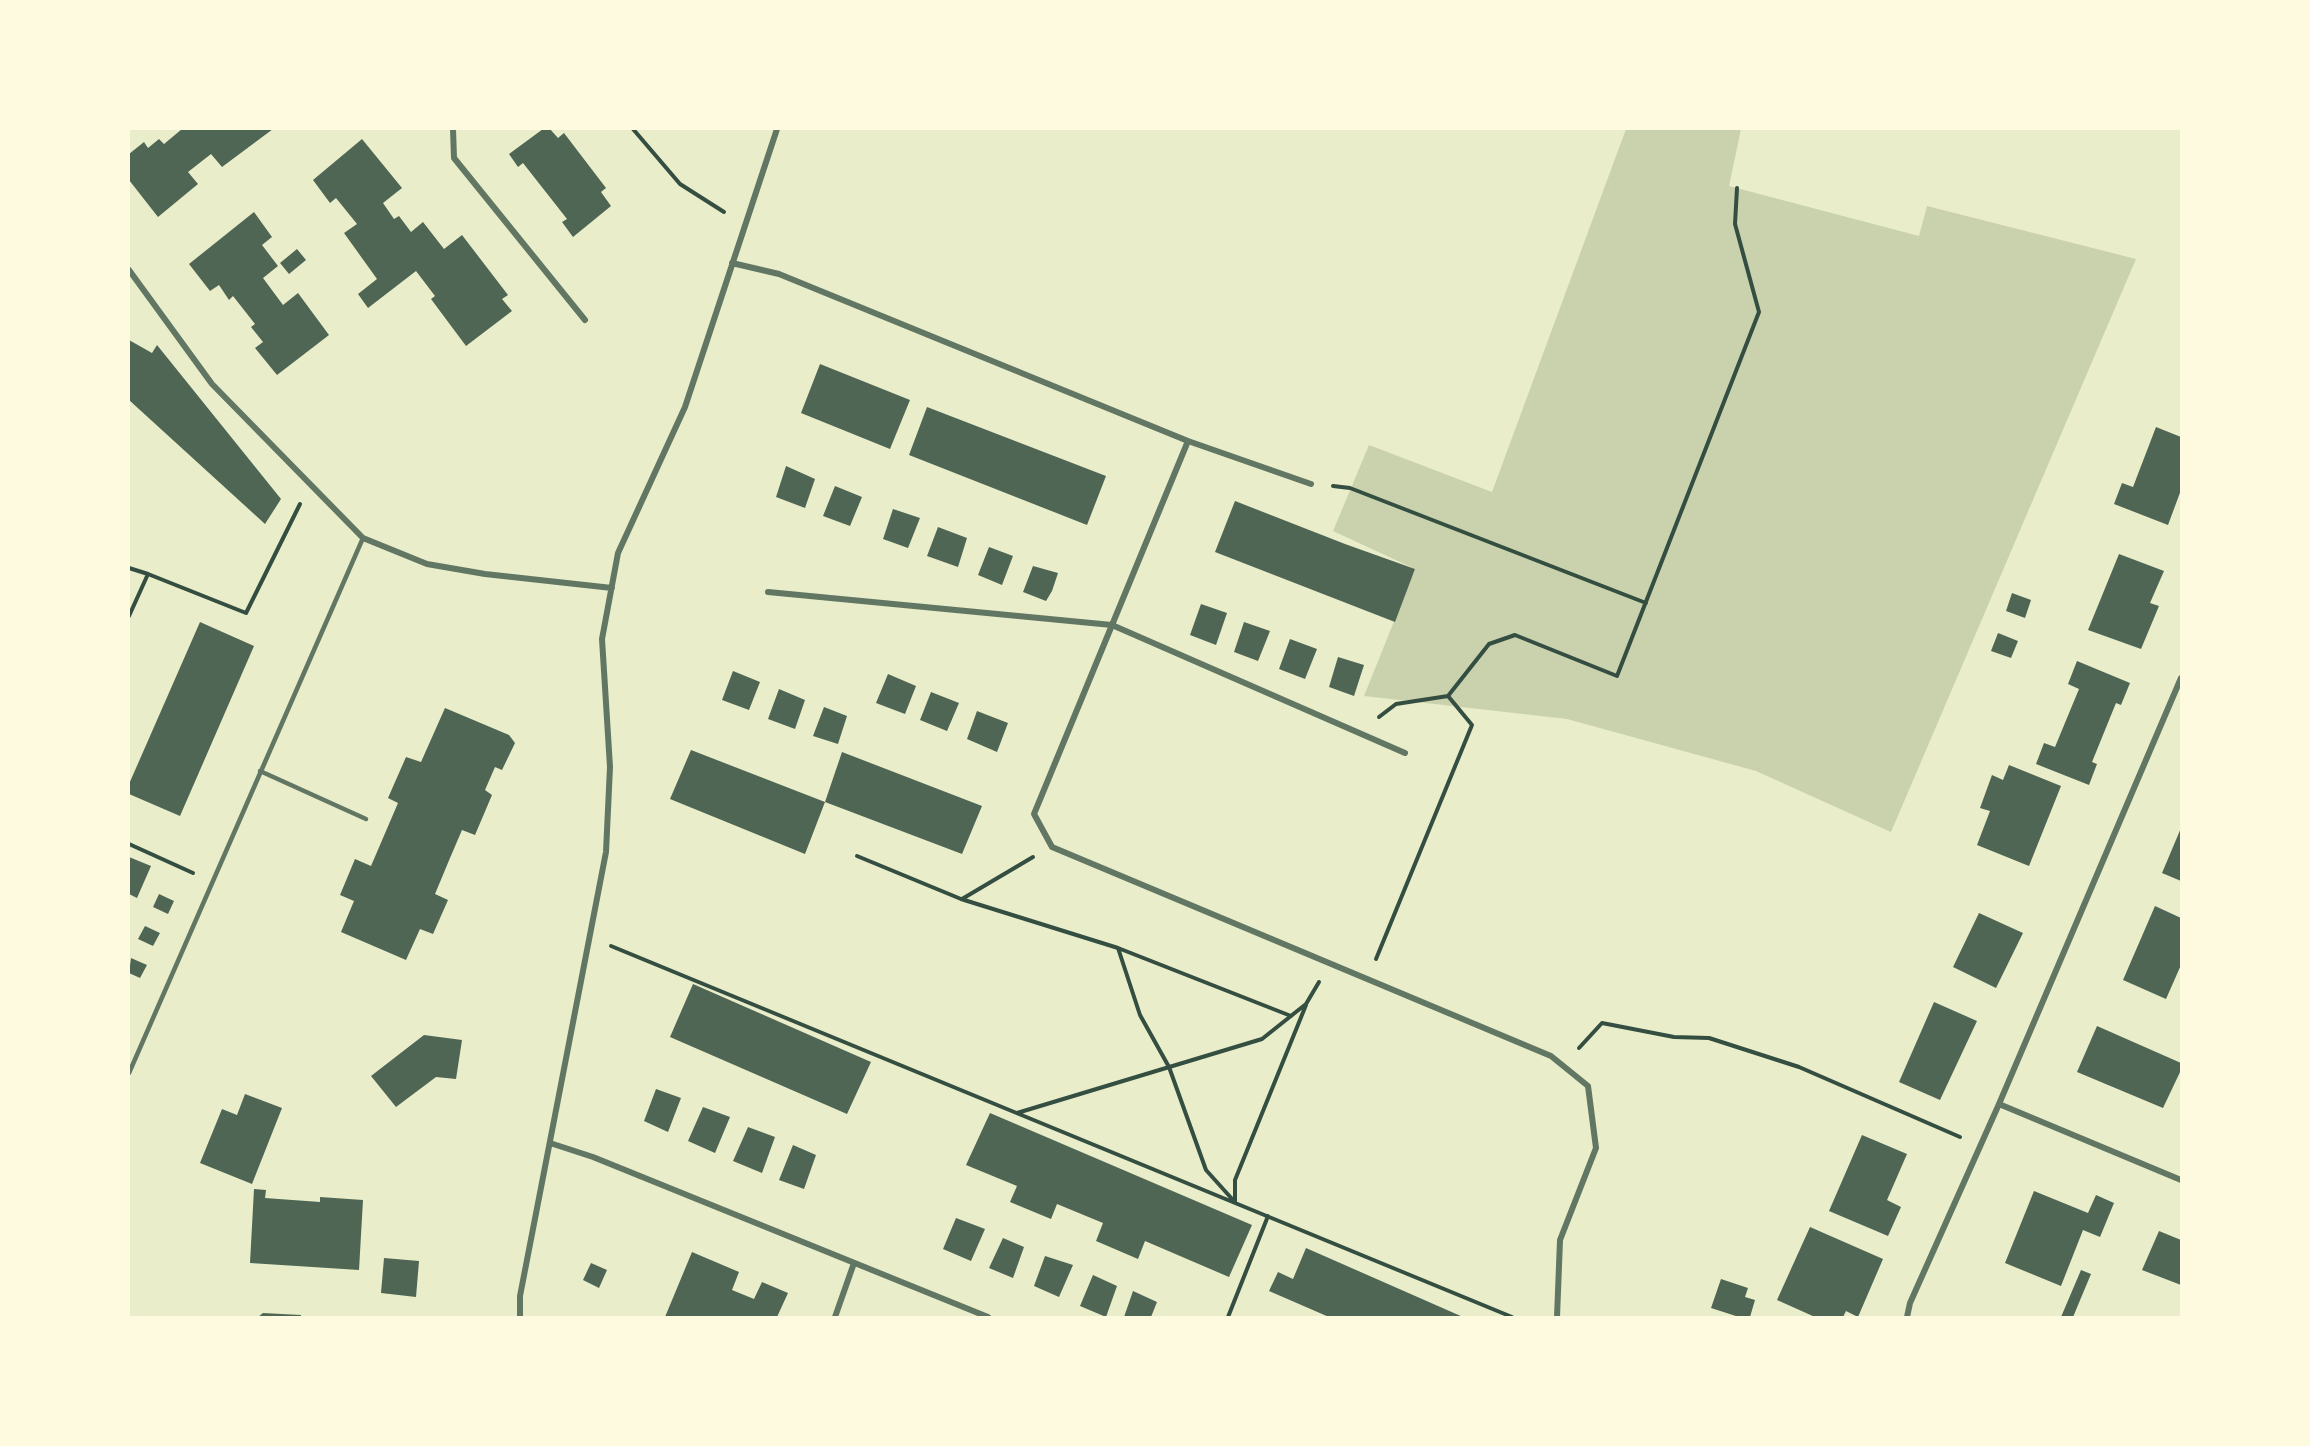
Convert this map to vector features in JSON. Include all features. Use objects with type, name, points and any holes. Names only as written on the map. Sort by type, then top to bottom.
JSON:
[{"type":"street","points":[[453,129],[454,158],[585,320]]},
{"type":"street","points":[[519,1317],[520,1296],[606,852],[610,767],[602,639],[618,553],[685,407],[777,129]]},
{"type":"street","points":[[732,263],[779,274],[1188,441],[1311,484]]},
{"type":"street","points":[[129,270],[212,384],[363,538],[427,564],[485,574],[612,588]]},
{"type":"street","points":[[1188,441],[1034,814],[1052,847],[1551,1056],[1588,1086],[1596,1148],[1560,1240],[1557,1317]]},
{"type":"street","points":[[768,592],[1112,625],[1405,753]]},
{"type":"street","points":[[1907,1317],[1910,1303],[1999,1104],[2181,678]]},
{"type":"street","points":[[1999,1104],[2181,1180]]},
{"type":"street","points":[[550,1143],[593,1157],[988,1317]]},
{"type":"street","points":[[836,1317],[854,1263]]},
{"type":"lane","points":[[129,1073],[363,538]]},
{"type":"lane","points":[[260,771],[366,819]]},
{"type":"path","points":[[633,129],[680,184],[727,213]]},
{"type":"path","points":[[1359,732],[1396,704],[1448,696],[1489,644],[1515,635],[1617,676],[1759,312],[1735,224],[1737,188]]},
{"type":"path","points":[[129,568],[246,614],[309,484]]},
{"type":"path","points":[[1311,484],[1350,488],[1646,603]]},
{"type":"path","points":[[129,616],[148,574]]},
{"type":"path","points":[[1367,979],[1472,725],[1448,696]]},
{"type":"path","points":[[129,844],[194,872],[189,883]]},
{"type":"path","points":[[961,899],[1052,847]]},
{"type":"path","points":[[856,856],[961,899],[1118,948],[1291,1016]]},
{"type":"path","points":[[591,938],[1512,1317]]},
{"type":"path","points":[[1118,948],[1140,1015],[1168,1067],[1206,1170],[1235,1203]]},
{"type":"path","points":[[1235,1203],[1235,1180],[1306,1004],[1330,963]]},
{"type":"path","points":[[1016,1113],[1262,1039],[1306,1004]]},
{"type":"path","points":[[1563,1066],[1602,1023],[1674,1037],[1709,1038],[1799,1067],[1980,1146]]},
{"type":"path","points":[[1228,1317],[1268,1216]]},
{"type":"green space","points":[[1626,129],[1741,129],[1729,186],[1919,236],[1927,206],[2136,259],[1891,832],[1756,771],[1567,719],[1364,696],[1415,569],[1333,531],[1369,445],[1492,492]]},
{"type":"building","points":[[182,129],[273,129],[222,167],[211,154],[188,172],[198,184],[158,217],[129,180],[129,154],[144,142],[148,148],[159,139],[164,144]]},
{"type":"building","points":[[543,129],[550,129],[558,138],[564,133],[606,188],[601,192],[611,206],[573,237],[562,222],[567,219],[523,163],[518,167],[509,154]]},
{"type":"building","points":[[362,139],[402,188],[383,203],[394,219],[399,216],[411,232],[423,222],[444,249],[462,235],[508,295],[502,299],[512,311],[466,346],[431,299],[435,296],[416,271],[368,308],[358,294],[377,279],[344,233],[357,224],[336,198],[330,203],[313,180]]},
{"type":"building","points":[[254,212],[272,237],[262,245],[278,266],[263,278],[283,305],[298,293],[329,335],[277,375],[255,348],[263,342],[251,327],[255,324],[233,296],[229,300],[219,285],[210,291],[189,264]]},
{"type":"building","points":[[297,249],[306,260],[289,274],[280,263]]},
{"type":"building","points":[[129,340],[152,353],[157,345],[281,499],[265,524],[129,400]]},
{"type":"building","points":[[820,364],[910,400],[890,449],[801,413]]},
{"type":"building","points":[[927,407],[1106,476],[1087,525],[909,455]]},
{"type":"building","points":[[2156,427],[2181,437],[2181,490],[2168,525],[2114,504],[2122,483],[2133,487]]},
{"type":"building","points":[[786,466],[815,479],[805,508],[776,497]]},
{"type":"building","points":[[835,486],[862,497],[850,526],[823,516]]},
{"type":"building","points":[[1235,501],[1415,569],[1395,622],[1215,552]]},
{"type":"building","points":[[893,509],[920,518],[908,548],[883,539]]},
{"type":"building","points":[[938,527],[967,538],[958,567],[927,556]]},
{"type":"building","points":[[989,547],[1013,556],[1002,585],[978,575]]},
{"type":"building","points":[[2119,554],[2164,571],[2150,603],[2159,606],[2141,649],[2088,630]]},
{"type":"building","points":[[1033,566],[1058,573],[1046,601],[1023,592]]},
{"type":"building","points":[[2012,593],[2031,600],[2025,618],[2006,611]]},
{"type":"building","points":[[1201,604],[1227,613],[1216,645],[1190,635]]},
{"type":"building","points":[[200,622],[254,646],[180,816],[129,794],[129,784]]},
{"type":"building","points":[[1244,622],[1270,631],[1258,661],[1234,652]]},
{"type":"building","points":[[1998,633],[2018,641],[2011,658],[1991,651]]},
{"type":"building","points":[[1290,639],[1317,649],[1305,679],[1279,669]]},
{"type":"building","points":[[1338,657],[1364,665],[1354,696],[1329,687]]},
{"type":"building","points":[[2077,661],[2130,683],[2121,705],[2116,703],[2092,762],[2097,764],[2089,785],[2036,764],[2044,743],[2055,747],[2079,689],[2068,684]]},
{"type":"building","points":[[733,671],[760,682],[749,710],[722,700]]},
{"type":"building","points":[[888,674],[916,686],[905,714],[876,703]]},
{"type":"building","points":[[779,689],[805,700],[795,729],[768,719]]},
{"type":"building","points":[[931,692],[959,703],[947,731],[920,720]]},
{"type":"building","points":[[824,707],[847,716],[838,744],[813,736]]},
{"type":"building","points":[[445,708],[509,735],[515,743],[502,770],[495,767],[485,790],[492,795],[475,835],[462,830],[435,894],[448,900],[433,934],[420,929],[406,960],[341,932],[354,901],[340,895],[355,859],[371,866],[398,803],[388,798],[406,757],[421,762]]},
{"type":"building","points":[[977,711],[1008,723],[997,752],[967,739]]},
{"type":"building","points":[[691,750],[825,802],[805,854],[670,799]]},
{"type":"building","points":[[842,752],[982,806],[962,854],[825,802]]},
{"type":"building","points":[[2009,765],[2061,786],[2029,866],[1977,845],[1990,811],[1980,808],[1992,775],[2003,780]]},
{"type":"building","points":[[2181,828],[2181,881],[2162,873]]},
{"type":"building","points":[[129,857],[151,866],[137,898],[129,894]]},
{"type":"building","points":[[159,894],[174,901],[168,914],[153,907]]},
{"type":"building","points":[[2155,906],[2181,918],[2181,965],[2166,999],[2123,980]]},
{"type":"building","points":[[1979,913],[2023,933],[1996,988],[1953,967]]},
{"type":"building","points":[[145,926],[160,933],[153,946],[138,939]]},
{"type":"building","points":[[131,958],[147,965],[140,978],[129,973]]},
{"type":"building","points":[[693,984],[871,1062],[847,1114],[670,1037]]},
{"type":"building","points":[[1934,1002],[1977,1021],[1940,1100],[1899,1082]]},
{"type":"building","points":[[2097,1026],[2181,1063],[2181,1070],[2163,1108],[2077,1072]]},
{"type":"building","points":[[424,1035],[462,1040],[456,1079],[436,1077],[396,1107],[371,1076]]},
{"type":"building","points":[[656,1089],[681,1098],[668,1132],[644,1121]]},
{"type":"building","points":[[245,1094],[282,1108],[252,1184],[200,1163],[222,1109],[237,1115]]},
{"type":"building","points":[[703,1107],[730,1117],[715,1153],[688,1141]]},
{"type":"building","points":[[990,1113],[1252,1225],[1229,1277],[1145,1241],[1138,1259],[1096,1241],[1103,1223],[1057,1204],[1051,1219],[1010,1202],[1017,1186],[966,1165]]},
{"type":"building","points":[[748,1127],[775,1137],[762,1173],[733,1161]]},
{"type":"building","points":[[1862,1135],[1907,1154],[1887,1200],[1901,1207],[1888,1236],[1829,1211]]},
{"type":"building","points":[[793,1145],[816,1155],[804,1189],[779,1180]]},
{"type":"building","points":[[254,1189],[266,1190],[265,1198],[320,1202],[320,1197],[363,1200],[359,1270],[250,1263]]},
{"type":"building","points":[[2034,1191],[2088,1213],[2096,1195],[2114,1203],[2100,1237],[2083,1230],[2061,1286],[2005,1263]]},
{"type":"building","points":[[956,1218],[985,1229],[971,1261],[943,1249]]},
{"type":"building","points":[[1810,1227],[1883,1259],[1858,1317],[1846,1311],[1843,1317],[1815,1317],[1777,1300]]},
{"type":"building","points":[[2159,1231],[2181,1240],[2181,1285],[2142,1270]]},
{"type":"building","points":[[1003,1238],[1024,1247],[1013,1278],[989,1268]]},
{"type":"building","points":[[1306,1248],[1463,1317],[1329,1317],[1269,1291],[1278,1272],[1293,1279]]},
{"type":"building","points":[[692,1252],[739,1272],[732,1290],[754,1299],[762,1282],[788,1293],[777,1317],[665,1317]]},
{"type":"building","points":[[1045,1256],[1073,1265],[1059,1297],[1034,1286]]},
{"type":"building","points":[[384,1258],[419,1261],[416,1297],[381,1293]]},
{"type":"building","points":[[591,1263],[607,1270],[599,1288],[583,1280]]},
{"type":"building","points":[[2081,1270],[2091,1274],[2073,1317],[2061,1317]]},
{"type":"building","points":[[1093,1275],[1117,1286],[1106,1317],[1080,1306]]},
{"type":"building","points":[[1721,1279],[1748,1288],[1745,1297],[1755,1300],[1750,1317],[1739,1317],[1711,1308]]},
{"type":"building","points":[[1133,1291],[1157,1302],[1151,1317],[1124,1317]]},
{"type":"building","points":[[263,1313],[301,1315],[301,1317],[258,1317]]}]
